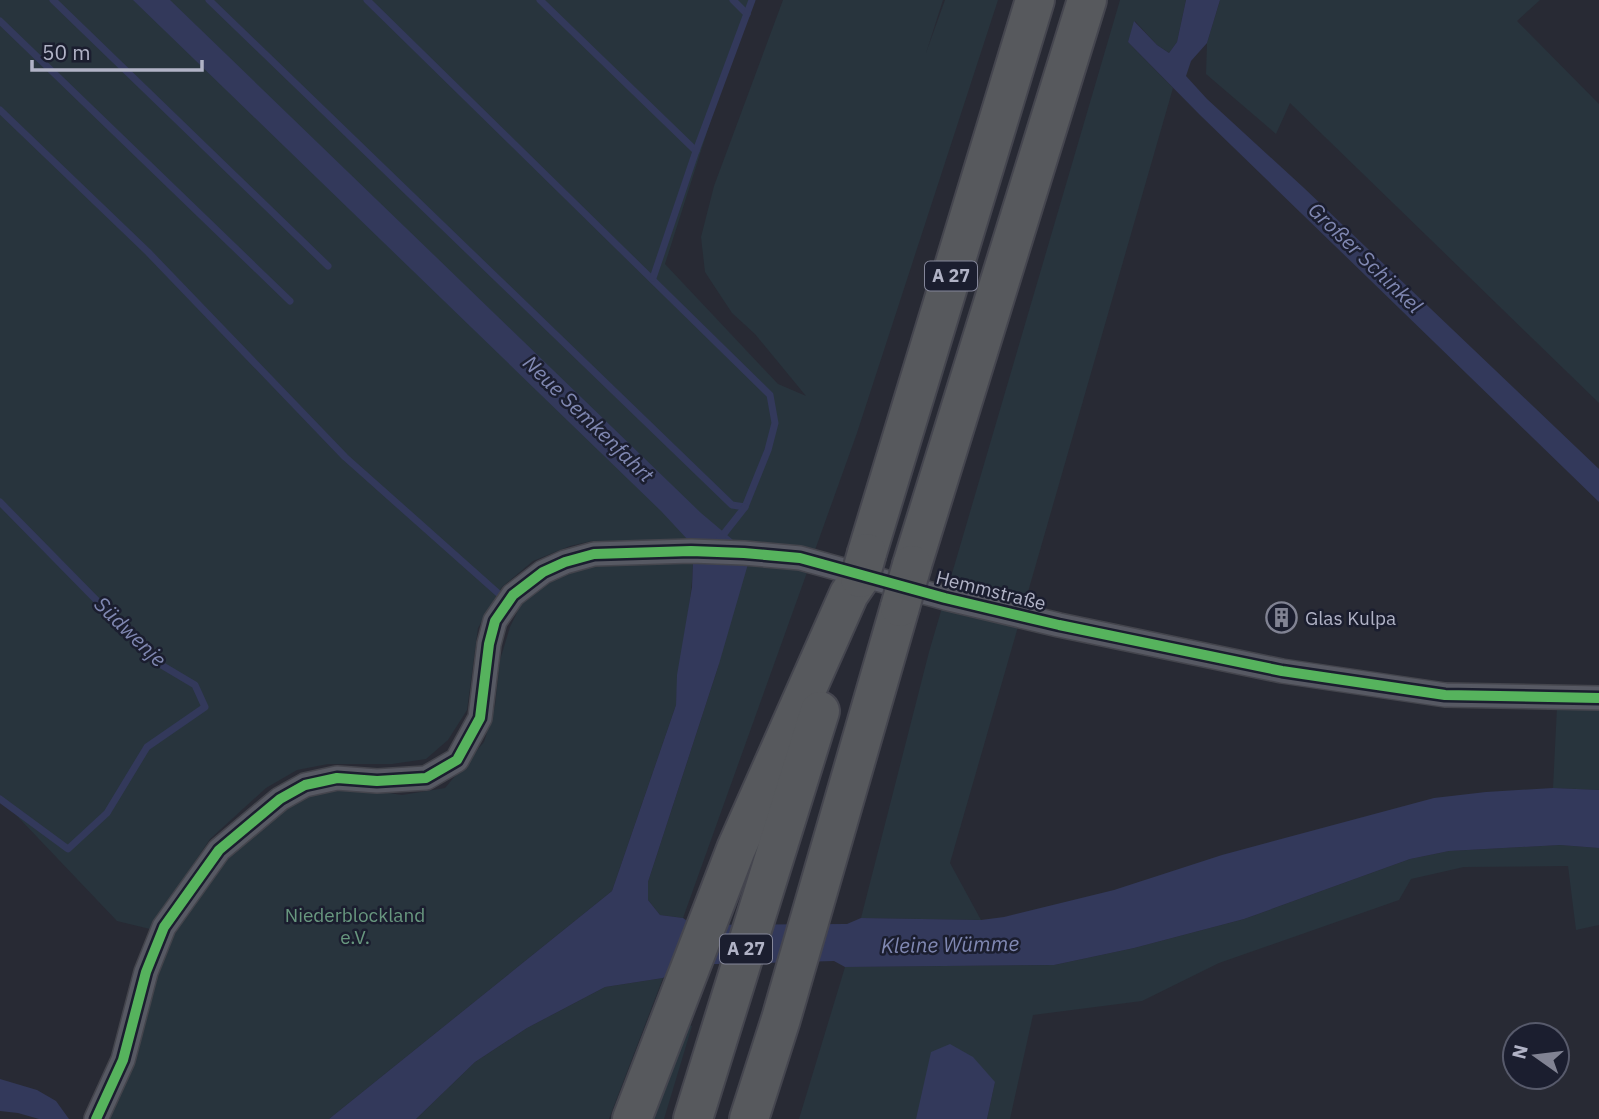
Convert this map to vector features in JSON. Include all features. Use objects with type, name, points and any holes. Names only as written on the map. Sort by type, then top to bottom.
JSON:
[{"type":"highway","name":"A 27","points":[[693,1119],[774,863],[1035,0]]},
{"type":"highway","name":"A 27","points":[[790,1022],[832,845],[912,565],[1087,0]]},
{"type":"highway","points":[[632,1119],[736,849],[858,580]]},
{"type":"highway","points":[[749,1119],[790,1022]]},
{"type":"highway","points":[[775,1119],[790,1022]]},
{"type":"street","name":"Hemmstraße","points":[[96,1119],[123,1059],[146,972],[164,928],[219,850],[280,799],[305,785],[337,778],[377,781],[426,778],[457,760],[481,718],[489,644],[495,621],[513,596],[543,572],[565,562],[594,554],[691,551],[744,552],[800,558],[945,598],[1059,625],[1282,671],[1445,695],[1599,698]]},
{"type":"green space","points":[[0,0],[749,0],[665,264],[778,384],[806,396],[755,334],[732,313],[705,272],[701,237],[714,186],[783,0],[943,0],[926,53],[945,0],[998,0],[857,433],[683,918],[660,915],[648,900],[648,882],[719,664],[688,540],[592,541],[570,546],[533,561],[502,587],[478,628],[467,710],[448,740],[426,759],[392,764],[328,764],[297,770],[266,788],[210,839],[150,929],[117,921],[0,798]]},
{"type":"green space","points":[[1120,0],[1186,0],[1177,42],[1169,53],[1157,45],[1135,21],[1128,42],[1173,88],[950,863],[981,920],[861,918],[929,652]]},
{"type":"green space","points":[[1220,0],[1540,0],[1517,21],[1599,104],[1599,403],[1290,103],[1276,134],[1206,74],[1207,43]]},
{"type":"green space","name":"Niederblockland e.V.","points":[[602,562],[693,562],[676,705],[612,891],[329,1119],[103,1119],[129,1072],[166,948],[212,874],[267,824],[303,797],[349,787],[402,795],[445,788],[484,742],[495,706],[500,660],[510,627],[522,602],[545,583]]},
{"type":"green space","points":[[1557,707],[1599,707],[1599,790],[1553,788]]},
{"type":"green space","points":[[1560,845],[1599,848],[1599,925],[1576,930],[1568,866],[1464,867],[1411,879],[1399,900],[1219,963],[1142,1001],[1033,1015],[1010,1119],[987,1119],[995,1082],[921,1105],[916,1119],[799,1119],[845,967],[1054,965],[1134,948],[1244,919],[1410,859],[1449,851]]},
{"type":"green space","points":[[663,978],[609,1119],[416,1119],[475,1062],[527,1028],[605,987]]},
{"type":"green space","points":[[685,1025],[692,1026],[664,1119],[653,1119]]},
{"type":"water","points":[[133,0],[170,0],[701,513],[733,540],[740,542],[748,564],[719,664],[648,882],[648,900],[660,915],[683,918],[693,925],[847,924],[861,918],[981,920],[1004,917],[1114,890],[1222,855],[1434,798],[1486,792],[1553,788],[1599,790],[1599,848],[1560,845],[1449,851],[1410,859],[1244,919],[1134,948],[1054,965],[845,967],[834,961],[681,965],[663,978],[605,987],[527,1028],[475,1062],[416,1119],[329,1119],[612,891],[676,705],[677,675],[692,587],[693,562],[688,540],[661,511]]},
{"type":"water","name":"Großer Schinkel","points":[[1186,0],[1220,0],[1207,43],[1191,61],[1186,76],[1207,99],[1599,469],[1599,502],[1128,42],[1134,21],[1157,45],[1169,53],[1177,42]]},
{"type":"water","points":[[950,1044],[973,1057],[995,1082],[987,1119],[916,1119],[931,1052]]},
{"type":"water","points":[[0,1079],[37,1090],[56,1101],[69,1119],[39,1119],[0,1111]]},
{"type":"waterway","points":[[53,0],[328,266]]},
{"type":"waterway","points":[[209,0],[732,505],[745,507],[768,450],[775,423],[770,395],[367,0]]},
{"type":"waterway","points":[[540,0],[696,151]]},
{"type":"waterway","points":[[733,0],[747,14]]},
{"type":"waterway","points":[[653,278],[752,0]]},
{"type":"waterway","points":[[0,21],[290,301]]},
{"type":"waterway","points":[[0,110],[148,252],[345,457],[499,594]]},
{"type":"waterway","name":"Südwenje","points":[[0,502],[158,663],[195,685],[205,707],[147,747],[107,813],[68,849],[0,799]]},
{"type":"waterway","points":[[719,540],[745,507]]},
{"type":"cycle path","points":[[96,1119],[123,1060],[146,972],[164,927],[219,850],[280,799],[305,785],[337,778],[377,781],[426,778],[457,760],[480,718],[489,644],[495,621],[513,595],[543,572],[565,562],[594,554],[691,551],[800,558],[945,598],[1059,625],[1282,671],[1445,695],[1599,698]]},
{"type":"place","name":"Glas Kulpa","points":[[1282,618]]},
{"type":"water label","name":"Neue Semkenfahrt","points":[[588,419]]},
{"type":"water label","name":"Kleine Wümme","points":[[950,945]]}]
